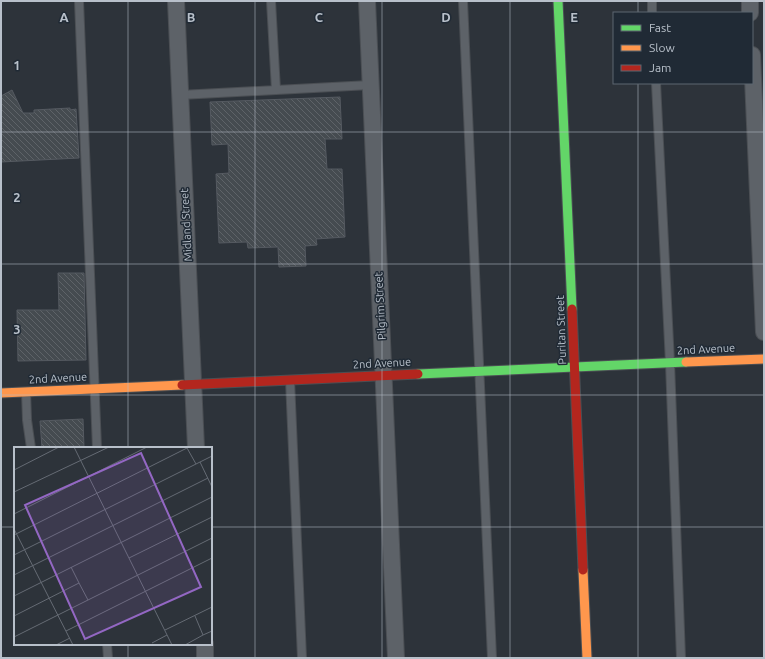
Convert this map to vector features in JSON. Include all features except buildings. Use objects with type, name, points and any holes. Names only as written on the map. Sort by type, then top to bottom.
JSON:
[{"type":"street","name":"Midland Street","points":[[176,1],[196,447]]},
{"type":"street","name":"Pilgrim Street","points":[[367,1],[396,658]]},
{"type":"street","name":"Puritan Street","points":[[558,1],[587,658]]},
{"type":"street","points":[[750,1],[750,12]]},
{"type":"street","points":[[753,78],[764,332]]},
{"type":"street","name":"2nd Avenue","points":[[1,393],[764,358]]},
{"type":"street","points":[[204,645],[205,658]]},
{"type":"lane","points":[[79,1],[97,447]]},
{"type":"lane","points":[[271,1],[276,90]]},
{"type":"lane","points":[[463,1],[492,658]]},
{"type":"lane","points":[[652,1],[652,12]]},
{"type":"lane","points":[[656,84],[670,363],[681,658]]},
{"type":"lane","points":[[180,95],[370,85]]},
{"type":"lane","points":[[290,380],[302,658]]},
{"type":"lane","points":[[26,392],[27,420],[31,447]]},
{"type":"lane","points":[[107,645],[108,658]]},
{"type":"traffic: fast","points":[[558,1],[572,309]]},
{"type":"traffic: fast","points":[[418,374],[686,362]]},
{"type":"traffic: slow","points":[[686,362],[764,359]]},
{"type":"traffic: slow","points":[[1,393],[182,385]]},
{"type":"traffic: slow","points":[[583,570],[587,658]]},
{"type":"traffic: jam","points":[[572,309],[583,570]]},
{"type":"traffic: jam","points":[[182,385],[418,374]]}]
